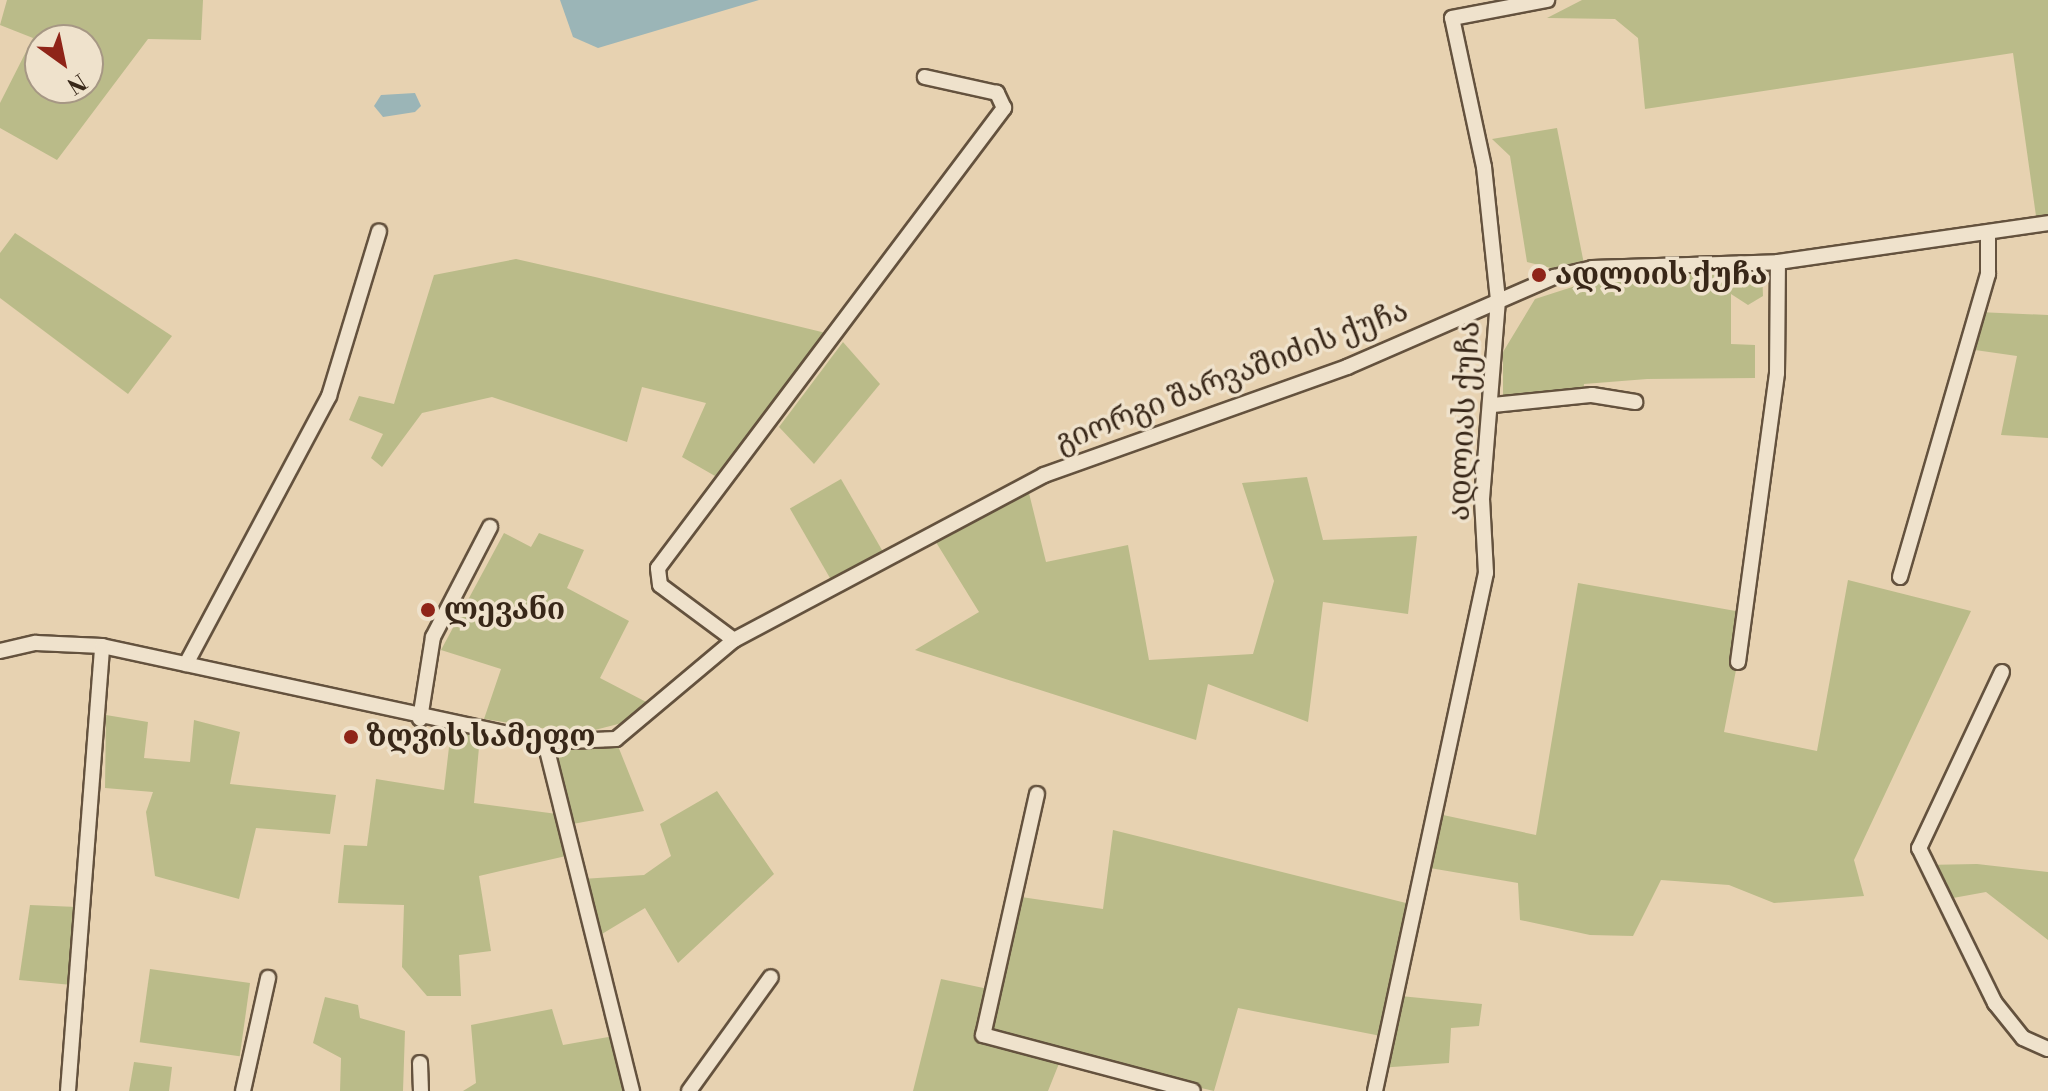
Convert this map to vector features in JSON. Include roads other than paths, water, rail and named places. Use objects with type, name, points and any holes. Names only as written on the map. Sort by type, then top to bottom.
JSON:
[{"type":"street","points":[[1498,300],[1482,155],[1452,18],[1547,0]]},
{"type":"street","points":[[734,640],[660,585],[658,568],[1004,108],[997,93],[925,77]]},
{"type":"street","name":"ადლიას ქუჩა","points":[[1375,1091],[1381,1036],[1486,573],[1482,499],[1493,405],[1498,300],[1592,268],[1778,262],[1988,236],[2048,223]]},
{"type":"street","points":[[186,664],[329,396],[379,231]]},
{"type":"street","points":[[1900,577],[1988,274],[1988,236]]},
{"type":"street","points":[[1738,662],[1776,383],[1778,262]]},
{"type":"street","name":"გიორგი შარვაშიძის ქუჩა","points":[[0,651],[36,643],[102,646],[420,719],[545,742],[616,739],[734,640],[1044,475],[1347,367],[1498,300]]},
{"type":"street","points":[[1493,405],[1592,395],[1635,402]]},
{"type":"street","points":[[420,719],[433,637],[490,527]]},
{"type":"street","points":[[68,1091],[102,646]]},
{"type":"street","points":[[2002,672],[1919,848],[2001,1012],[2023,1038],[2048,1049]]},
{"type":"street","points":[[545,742],[632,1091]]},
{"type":"street","points":[[1037,794],[983,1035],[1193,1091]]},
{"type":"street","points":[[689,1091],[771,977]]},
{"type":"street","points":[[243,1091],[268,978]]},
{"type":"street","points":[[420,1063],[421,1091]]},
{"type":"water","points":[[560,0],[759,0],[598,48],[573,37]]},
{"type":"water","points":[[415,93],[421,106],[415,112],[383,117],[374,106],[381,95]]},
{"type":"place","name":"ადლიის ქუჩა","points":[[1539,275]]},
{"type":"place","name":"ლევანი","points":[[428,610]]},
{"type":"place","name":"ზღვის სამეფო","points":[[351,737]]}]
